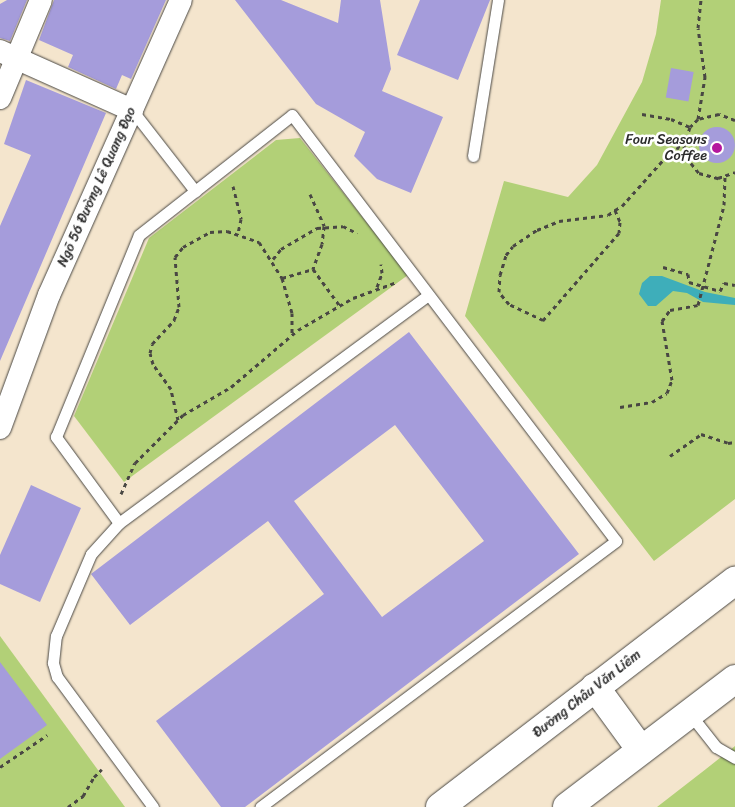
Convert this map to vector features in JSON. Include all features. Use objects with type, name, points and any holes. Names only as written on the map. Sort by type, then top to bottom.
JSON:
[{"type":"main road","name":"Đường Châu Văn Liêm","points":[[440,807],[735,581]]},
{"type":"main road","points":[[567,807],[735,679]]},
{"type":"main road","points":[[595,687],[641,750]]},
{"type":"street","points":[[0,98],[8,55],[42,0]]},
{"type":"street","name":"Ngõ 56 Đường Lê Quang Đạo","points":[[0,428],[9,372],[55,280],[181,0]]},
{"type":"street","points":[[8,55],[132,110]]},
{"type":"lane","points":[[473,156],[498,0]]},
{"type":"lane","points":[[132,110],[195,191]]},
{"type":"lane","points":[[117,520],[56,437],[139,235],[292,115],[616,542],[261,807]]},
{"type":"lane","points":[[153,807],[57,677],[53,663],[56,636],[91,554],[117,520],[428,295]]},
{"type":"lane","points":[[690,714],[716,747],[735,758]]},
{"type":"path","points":[[698,119],[705,77],[698,28],[701,0]]},
{"type":"path","points":[[642,114],[671,119],[690,127]]},
{"type":"path","points":[[616,210],[620,222],[619,233],[543,320],[509,304],[499,292],[500,275],[506,255],[513,246],[536,230],[559,221],[608,215],[635,194],[664,158],[677,149],[690,127],[698,119],[719,114],[735,120]]},
{"type":"path","points":[[685,136],[684,146],[691,166],[708,177],[725,177],[735,172]]},
{"type":"path","points":[[226,166],[239,207],[238,233]]},
{"type":"path","points":[[620,406],[652,402],[667,393],[672,380],[662,321],[670,310],[698,305],[724,205],[725,177]]},
{"type":"path","points":[[310,194],[324,226],[322,244],[313,269]]},
{"type":"path","points":[[273,260],[281,249],[298,237],[324,226],[343,226],[361,235]]},
{"type":"path","points":[[178,420],[171,389],[153,364],[150,353],[152,344],[174,320],[179,307],[174,257],[183,247],[210,232],[238,233],[259,242],[273,260],[282,278],[292,313],[292,335]]},
{"type":"path","points":[[377,288],[382,273],[380,259]]},
{"type":"path","points":[[663,267],[688,274],[689,282],[703,286],[720,290],[724,283],[735,285]]},
{"type":"path","points":[[282,278],[313,269]]},
{"type":"path","points":[[313,269],[340,306]]},
{"type":"path","points":[[117,520],[124,482],[135,463],[178,420],[231,387],[292,335],[340,306],[377,288],[416,279]]},
{"type":"path","points":[[670,456],[700,434],[728,443],[735,442]]},
{"type":"path","points":[[0,767],[47,735]]},
{"type":"path","points":[[68,807],[83,796],[94,776],[116,758]]},
{"type":"green space","points":[[661,0],[735,0],[735,499],[654,561],[465,316],[504,181],[568,197],[597,165],[642,82],[656,34]]},
{"type":"green space","points":[[300,138],[408,275],[124,482],[74,416],[149,238],[276,140]]},
{"type":"green space","points":[[0,636],[125,807],[0,807]]},
{"type":"green space","points":[[735,746],[735,807],[657,807],[706,769]]},
{"type":"water","points":[[650,276],[662,276],[705,292],[735,298],[735,305],[703,302],[687,293],[673,291],[656,306],[648,306],[639,294],[642,283]]},
{"type":"building","points":[[7,0],[27,0],[10,41],[0,38],[0,4]]},
{"type":"building","points":[[54,0],[166,0],[131,79],[122,75],[116,89],[68,67],[73,55],[39,40]]},
{"type":"building","points":[[235,0],[281,0],[338,23],[341,0],[380,0],[391,69],[382,91],[443,117],[411,193],[377,179],[354,156],[365,132],[316,104]]},
{"type":"building","points":[[420,0],[490,0],[458,80],[397,55]]},
{"type":"building","points":[[671,68],[694,72],[688,102],[666,98]]},
{"type":"building","points":[[26,80],[106,113],[0,361],[0,226],[31,155],[4,144]]},
{"type":"building","name":"Four Seasons Coffee","points":[[717,127],[730,132],[735,145],[730,158],[717,163],[704,158],[699,145],[704,132]]},
{"type":"building","points":[[409,332],[579,554],[245,807],[221,807],[156,721],[324,594],[268,521],[130,625],[91,574]],"holes":[[[395,425],[484,541],[382,617],[294,501]]]},
{"type":"building","points":[[31,485],[81,508],[40,602],[0,584],[0,555]]},
{"type":"building","points":[[0,662],[47,725],[0,759]]},
{"type":"place","name":"Four Seasons Coffee","points":[[717,148]]}]
